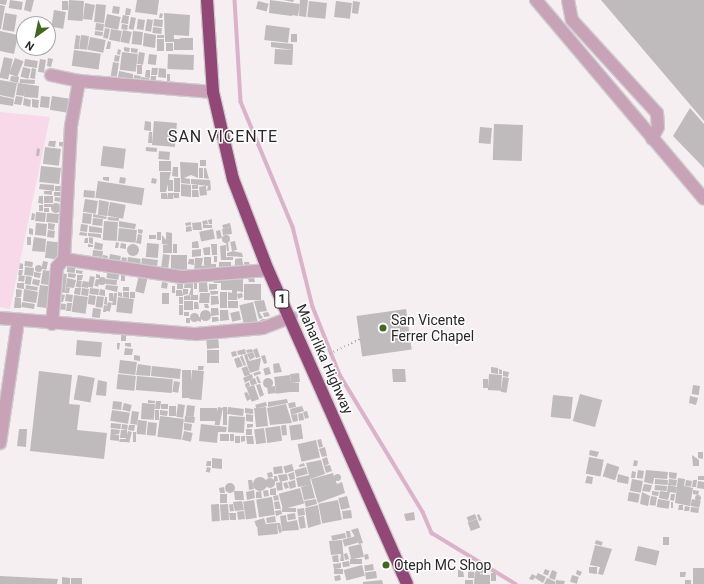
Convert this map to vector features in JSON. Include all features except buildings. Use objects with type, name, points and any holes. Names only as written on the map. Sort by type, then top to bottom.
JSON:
[{"type":"highway","name":"Maharlika Highway","points":[[207,0],[213,92],[233,179],[268,270],[291,317],[407,584]]},
{"type":"street","points":[[536,0],[704,199]]},
{"type":"street","points":[[568,0],[572,20],[657,113],[659,120],[652,139]]},
{"type":"street","points":[[51,74],[79,81],[213,92]]},
{"type":"street","points":[[52,324],[58,267],[64,259],[71,126],[79,81]]},
{"type":"street","points":[[64,259],[182,277],[268,270]]},
{"type":"street","points":[[0,318],[52,324],[196,334],[263,328],[291,317]]},
{"type":"street","points":[[0,443],[18,321]]},
{"type":"path","points":[[323,357],[360,339]]},
{"type":"shaded area","points":[[0,112],[50,117],[10,309],[0,307]]},
{"type":"waterway","points":[[235,0],[241,102],[293,227],[313,307],[340,375],[423,512],[432,533],[516,584]]},
{"type":"place","name":"San Vicente Ferrer Chapel","points":[[383,328]]},
{"type":"place","name":"Oteph MC Shop","points":[[386,565]]},
{"type":"district","name":"SAN VICENTE","points":[[223,137]]}]
